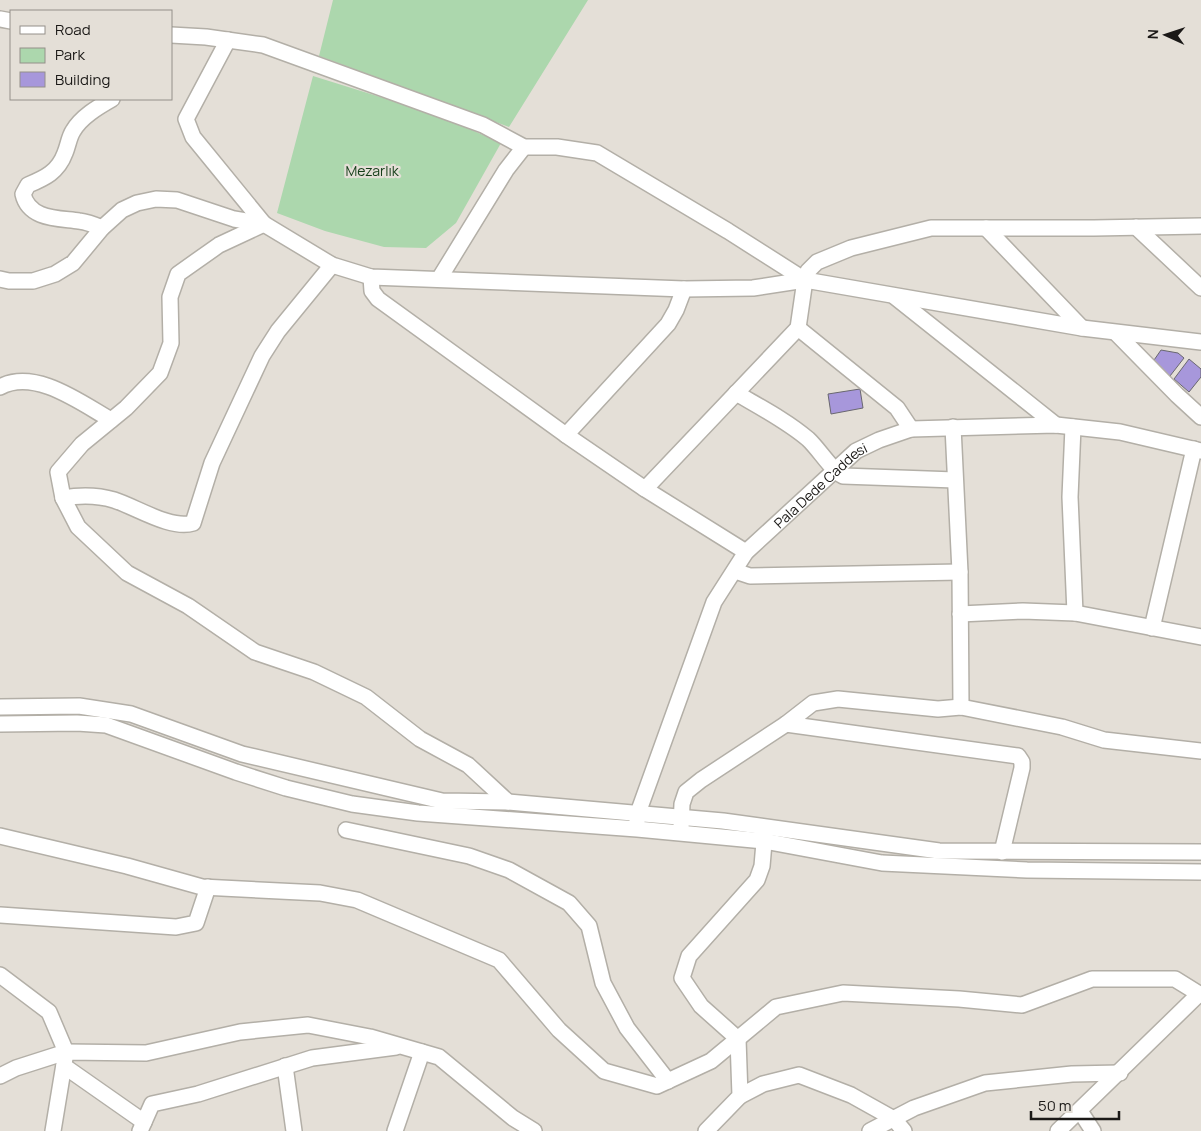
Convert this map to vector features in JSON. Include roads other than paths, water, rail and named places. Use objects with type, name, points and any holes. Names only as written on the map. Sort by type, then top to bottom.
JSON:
[{"type":"street","points":[[172,35],[206,37],[263,45],[483,125],[524,147],[557,147],[597,153],[728,231],[805,280]]},
{"type":"street","points":[[228,40],[186,119],[193,137],[264,224],[332,265],[371,277],[684,289],[753,288],[805,280],[1117,334],[1201,342]]},
{"type":"street","points":[[102,228],[80,221],[42,216],[30,206],[23,194],[28,185],[52,173],[65,155],[72,131],[90,113],[110,100]]},
{"type":"street","points":[[439,279],[506,170],[524,147]]},
{"type":"street","points":[[0,279],[9,282],[33,281],[56,274],[73,263],[102,228],[122,210],[137,203],[156,199],[177,200],[234,219],[264,224]]},
{"type":"street","points":[[264,224],[218,245],[178,274],[170,297],[171,343],[160,373],[126,408],[82,444],[58,472],[63,498],[78,527],[127,573],[188,606],[255,652],[314,672],[366,697],[420,739],[468,765],[508,802]]},
{"type":"street","points":[[646,489],[798,328],[805,280],[808,271],[817,262],[851,248],[931,228],[1136,228],[1201,226]]},
{"type":"street","points":[[986,228],[1082,328]]},
{"type":"street","points":[[1136,228],[1201,288]]},
{"type":"street","points":[[63,498],[102,497],[174,523],[185,524],[193,522],[212,463],[262,356],[278,331],[332,265]]},
{"type":"street","points":[[371,277],[372,291],[378,299],[566,435],[646,489],[746,552]]},
{"type":"street","points":[[566,435],[668,324],[684,289]]},
{"type":"street","points":[[893,296],[1056,425]]},
{"type":"street","points":[[798,328],[896,408],[911,429]]},
{"type":"street","points":[[1117,334],[1201,417]]},
{"type":"street","points":[[0,388],[12,382],[25,380],[38,382],[70,396],[112,420]]},
{"type":"street","points":[[736,392],[808,439],[827,459],[834,470],[846,477],[955,480]]},
{"type":"street","name":"Pala Dede Caddesi","points":[[637,829],[638,813],[714,602],[746,552],[856,451],[879,440],[911,429],[1056,425],[1120,432],[1197,450]]},
{"type":"street","points":[[953,427],[960,572],[961,707]]},
{"type":"street","points":[[1073,427],[1070,497],[1075,613]]},
{"type":"street","points":[[1152,628],[1197,450]]},
{"type":"street","points":[[735,571],[750,576],[960,572]]},
{"type":"street","points":[[960,614],[1023,611],[1075,613],[1201,637]]},
{"type":"street","points":[[680,833],[682,804],[686,792],[786,724],[813,703],[838,699],[938,709],[961,707],[1062,727],[1104,740],[1153,744],[1201,751]]},
{"type":"street","points":[[0,706],[79,706],[131,714],[242,754],[442,801],[508,802],[681,817],[765,826],[939,851],[1201,852]]},
{"type":"street","points":[[0,724],[77,723],[106,726],[286,788],[352,804],[418,813],[637,829],[764,842],[882,864],[1027,870],[1201,872]]},
{"type":"street","points":[[786,724],[1018,756],[1022,762],[1022,768],[1002,852]]},
{"type":"street","points":[[740,1096],[738,1039],[701,1006],[682,978],[689,956],[757,880],[762,866],[765,826]]},
{"type":"street","points":[[346,830],[469,856],[509,870],[569,903],[589,926],[603,983],[627,1028],[668,1081]]},
{"type":"street","points":[[0,836],[208,887],[320,893],[357,900],[499,960],[559,1030],[604,1071],[658,1086],[711,1061],[776,1007],[843,993],[959,999],[1022,1005],[1092,979],[1175,979],[1200,994],[1058,1131]]},
{"type":"street","points":[[0,915],[176,927],[196,923],[208,887]]},
{"type":"street","points":[[0,975],[48,1012],[65,1059],[142,1126],[152,1104],[198,1094],[312,1058],[402,1046]]},
{"type":"street","points":[[0,1076],[16,1068],[65,1059],[146,1053],[240,1032],[308,1025],[370,1037],[439,1057],[513,1118],[534,1131]]},
{"type":"street","points":[[395,1131],[422,1052]]},
{"type":"street","points":[[53,1131],[65,1059]]},
{"type":"street","points":[[285,1066],[294,1131]]},
{"type":"street","points":[[870,1131],[914,1108],[984,1082],[1072,1074],[1120,1073]]},
{"type":"street","points":[[706,1131],[740,1096],[763,1084],[799,1076],[850,1095],[894,1119],[904,1131]]},
{"type":"street","points":[[1080,1111],[1093,1131]]},
{"type":"park label","name":"Mezarlık","points":[[372,170]]}]
